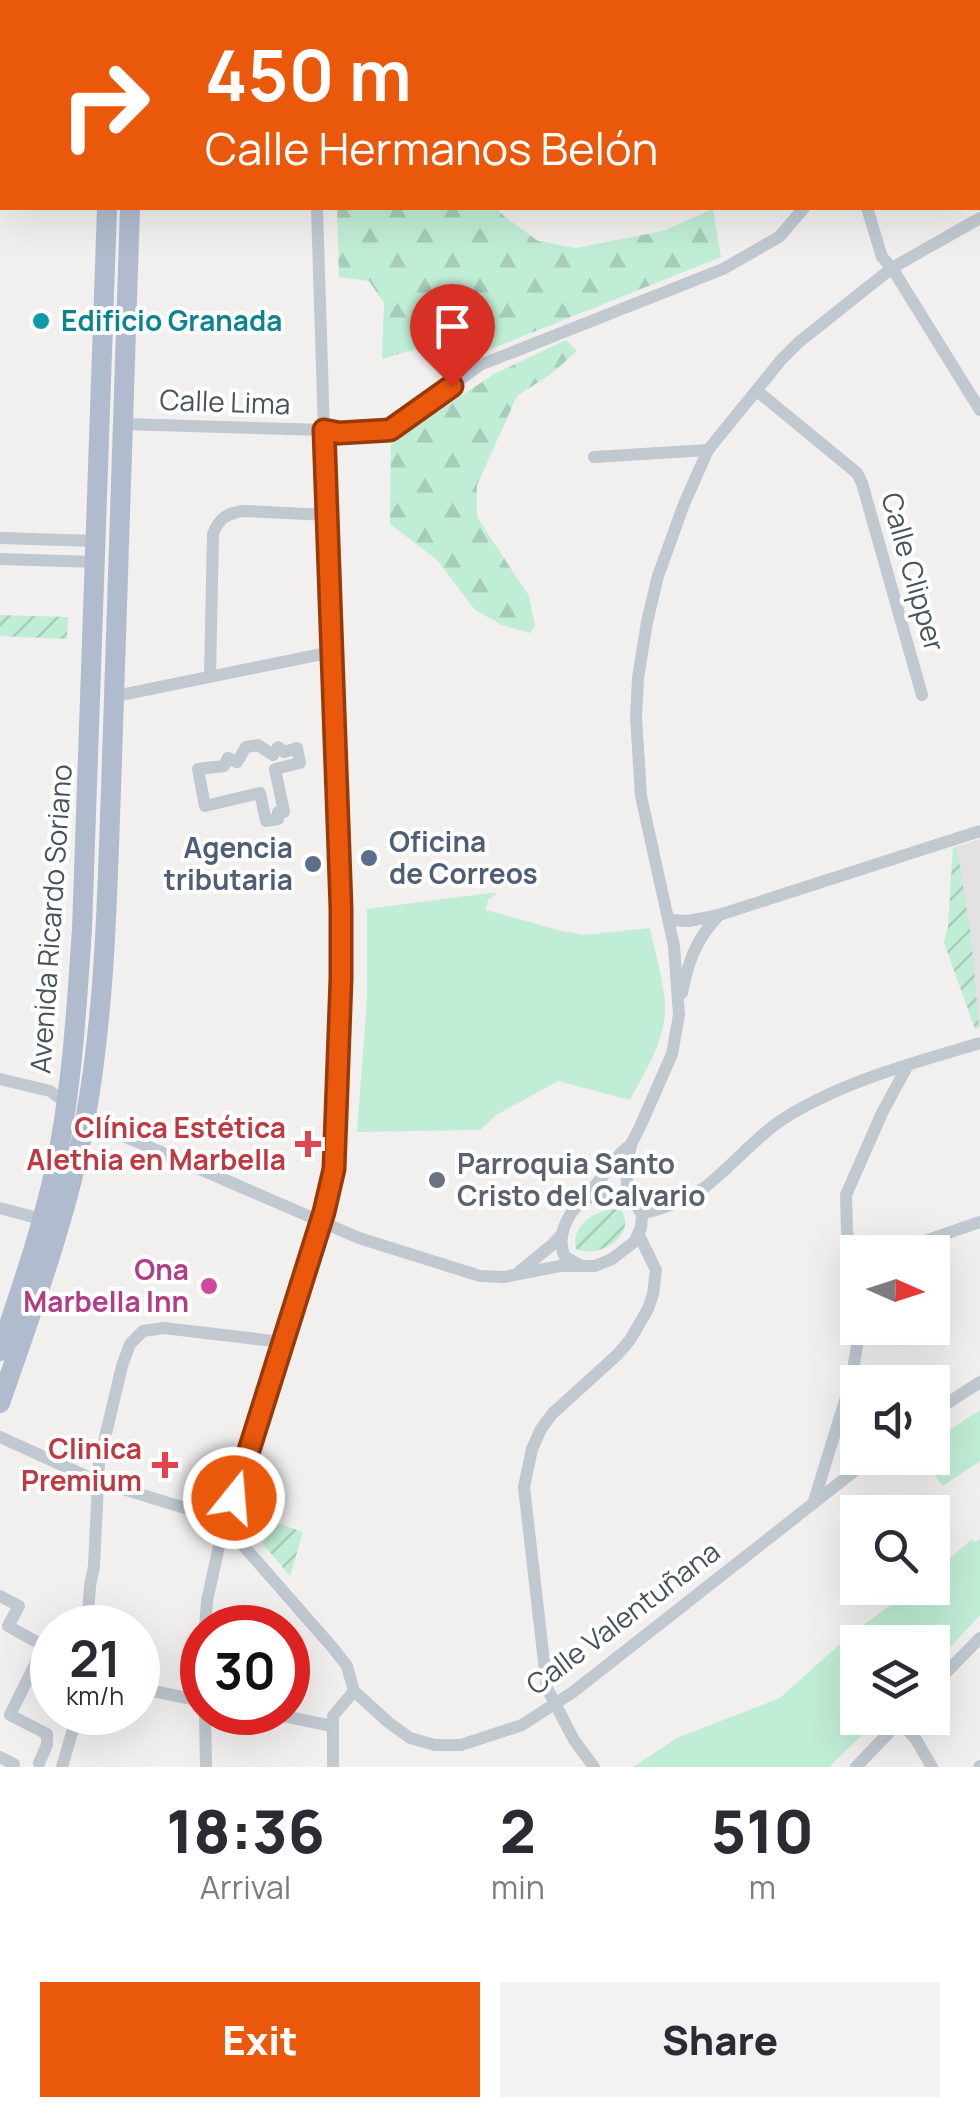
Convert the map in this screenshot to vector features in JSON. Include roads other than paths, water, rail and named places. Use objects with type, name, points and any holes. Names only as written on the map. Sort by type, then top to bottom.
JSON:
[{"type":"main road","name":"Avenida Ricardo Soriano","points":[[0,1351],[4,1326],[41,1219],[60,1146],[76,1019],[98,552],[107,210]]},
{"type":"main road","name":"Avenida Ricardo Soriano","points":[[0,1403],[60,1223],[85,1121],[97,1026],[116,696],[130,210]]},
{"type":"main road","points":[[98,552],[120,524]]},
{"type":"main road","name":"Avenida Ricardo Soriano","points":[[98,552],[108,569],[102,770],[111,802]]},
{"type":"main road","points":[[60,1146],[68,1132],[85,1121]]},
{"type":"street","points":[[206,1605],[227,1536],[239,1526],[231,1508],[334,1169],[341,908],[317,210]]},
{"type":"street","name":"Calle Lima","points":[[123,424],[339,433],[396,428],[488,360],[723,269],[779,237],[802,210]]},
{"type":"street","points":[[869,210],[882,258],[980,410]]},
{"type":"street","points":[[678,1015],[674,946],[644,815],[636,717],[644,636],[658,576],[684,504],[708,450],[799,342],[892,268],[980,218]]},
{"type":"street","name":"Calle Clipper","points":[[757,391],[857,473],[922,695]]},
{"type":"street","points":[[594,457],[708,450]]},
{"type":"street","points":[[210,676],[213,534],[217,524],[231,512],[327,515]]},
{"type":"street","points":[[0,538],[98,552]]},
{"type":"street","points":[[0,559],[98,552]]},
{"type":"street","points":[[116,696],[332,652]]},
{"type":"street","points":[[258,745],[273,755],[278,747],[284,752],[297,748],[300,763],[275,769],[284,812],[278,812],[278,819],[266,821],[260,793],[204,806],[198,770],[224,766],[228,758],[236,762],[246,747],[258,745]]},
{"type":"street","points":[[668,920],[690,921],[719,914],[980,831]]},
{"type":"street","points":[[0,1079],[50,1091],[85,1121],[359,1238],[493,1278],[560,1266],[595,1266],[612,1260],[639,1235],[642,1214],[631,1198],[626,1178],[631,1144],[672,1054],[685,975],[696,944],[719,914]]},
{"type":"street","points":[[642,1214],[704,1188],[768,1130],[802,1108],[852,1084],[980,1042]]},
{"type":"street","points":[[848,1235],[846,1195],[882,1112],[908,1066]]},
{"type":"street","points":[[514,1276],[561,1235],[582,1202],[631,1144]]},
{"type":"street","points":[[582,1202],[604,1194],[631,1198]]},
{"type":"street","points":[[0,1208],[41,1219]]},
{"type":"street","points":[[943,1235],[980,1222]]},
{"type":"street","points":[[561,1235],[565,1258],[580,1265]]},
{"type":"street","points":[[594,1767],[574,1740],[547,1688],[525,1508],[526,1468],[552,1414],[617,1355],[648,1310],[656,1270],[639,1235]]},
{"type":"street","points":[[89,1605],[96,1551],[100,1457],[126,1354],[136,1337],[164,1328],[282,1342]]},
{"type":"street","points":[[814,1502],[855,1362],[856,1345]]},
{"type":"street","points":[[950,1401],[980,1382]]},
{"type":"street","points":[[0,1437],[97,1480],[211,1516]]},
{"type":"street","name":"Calle Valentuñana","points":[[227,1536],[333,1648],[347,1666],[354,1692],[410,1738],[448,1746],[522,1725],[555,1705],[849,1475]]},
{"type":"street","points":[[227,1536],[211,1528],[211,1516],[218,1509],[231,1508]]},
{"type":"street","points":[[2,1594],[20,1606],[4,1624],[44,1646],[10,1715],[47,1734],[39,1763]]},
{"type":"street","points":[[950,1668],[980,1638]]},
{"type":"street","points":[[333,1767],[333,1716],[354,1692]]},
{"type":"street","points":[[310,1721],[332,1726]]},
{"type":"street","points":[[62,1767],[71,1735]]},
{"type":"street","points":[[206,1735],[206,1767]]},
{"type":"street","points":[[856,1767],[887,1735]]},
{"type":"street","points":[[913,1735],[932,1767]]},
{"type":"street","points":[[0,1757],[15,1766]]},
{"type":"place","name":"Edificio Granada","points":[[41,321]]},
{"type":"place","name":"Oficina de Correos","points":[[369,858]]},
{"type":"place","name":"Agencia tributaria","points":[[313,864]]},
{"type":"place","name":"Clínica Estética Alethia en Marbella","points":[[308,1144]]},
{"type":"place","name":"Parroquia Santo Cristo del Calvario","points":[[437,1180]]},
{"type":"place","name":"Ona Marbella Inn","points":[[209,1286]]},
{"type":"place","name":"Clinica Premium","points":[[165,1465]]}]
